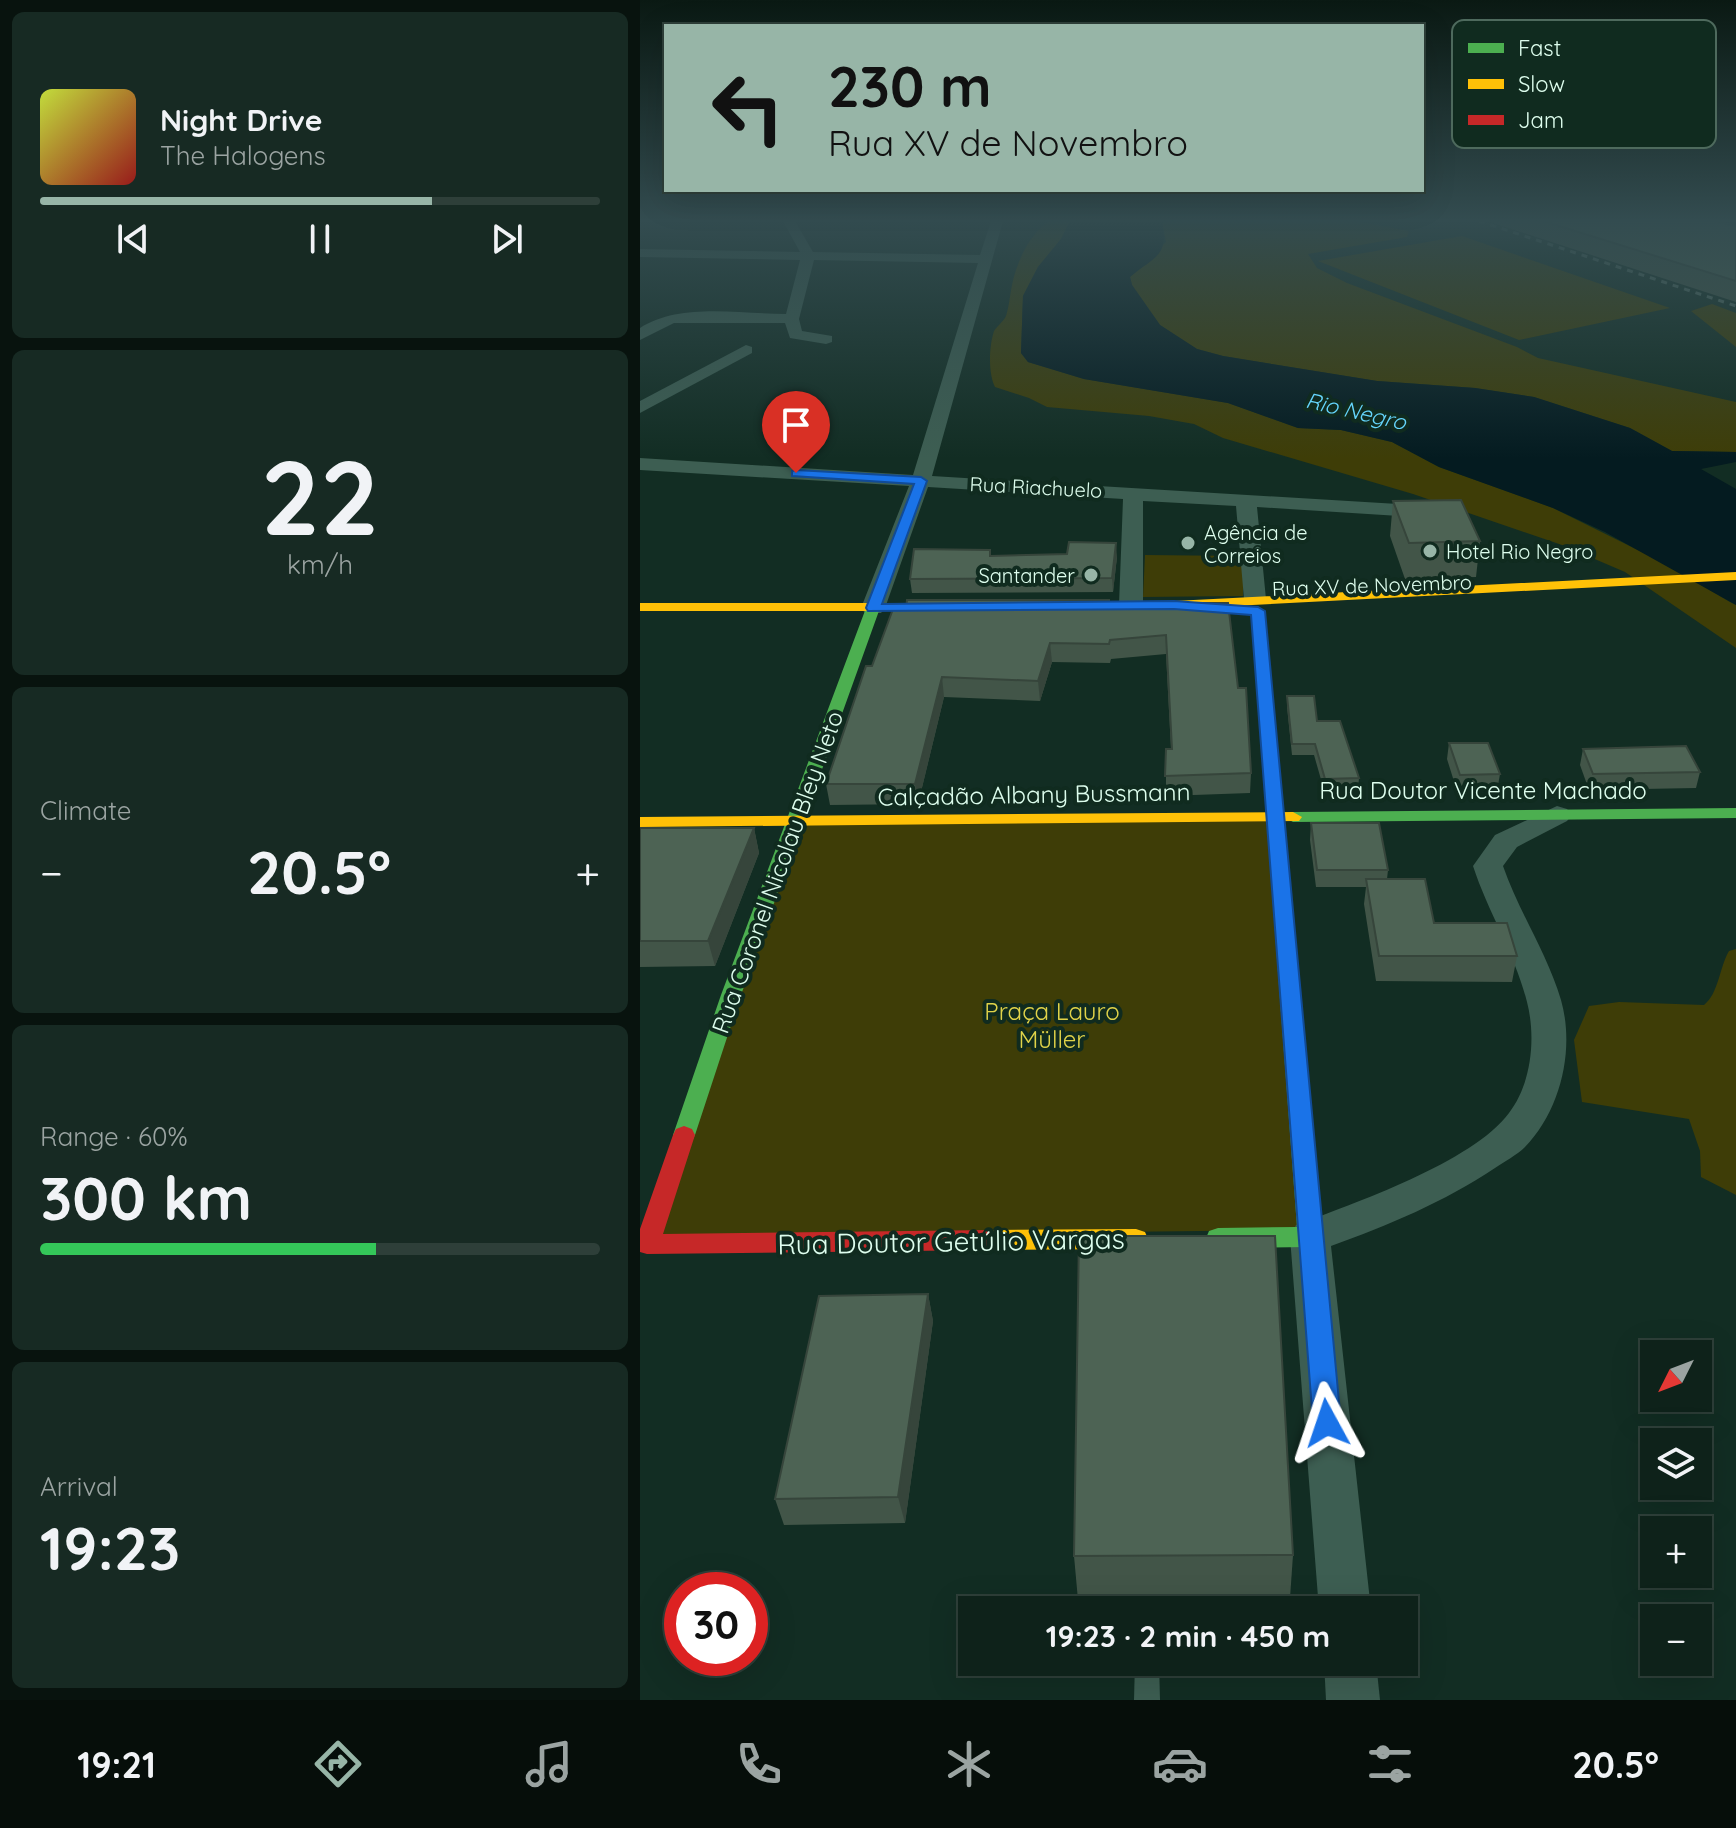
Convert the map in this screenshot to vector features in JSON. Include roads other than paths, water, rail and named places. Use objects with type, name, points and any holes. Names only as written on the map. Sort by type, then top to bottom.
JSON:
[{"type":"main road","name":"Rua XV de Novembro","points":[[1071,606],[1502,602],[1512,597],[1511,587],[1736,576]]},
{"type":"main road","points":[[1199,1238],[1310,1237],[1256,605]]},
{"type":"main road","points":[[640,607],[980,607]]},
{"type":"main road","name":"Rua Coronel Nicolau Bley Neto","points":[[642,1251],[731,995],[873,608]]},
{"type":"main road","name":"Rua Doutor Vicente Machado","points":[[1273,814],[1736,813]]},
{"type":"main road","name":"Calçadão Albany Bussmann","points":[[795,821],[1273,814]]},
{"type":"main road","points":[[640,822],[795,821]]},
{"type":"main road","name":"Rua Doutor Getúlio Vargas","points":[[642,1251],[1152,1238]]},
{"type":"street","points":[[798,300],[791,319],[795,335],[826,339]]},
{"type":"street","name":"Rua Coronel Nicolau Bley Neto","points":[[873,608],[921,481],[974,300]]},
{"type":"street","points":[[640,335],[660,322],[687,316],[791,319]]},
{"type":"street","points":[[640,408],[746,350]]},
{"type":"street","name":"Rua Riachuelo","points":[[640,464],[1431,512]]},
{"type":"street","points":[[1131,605],[1133,493]]},
{"type":"street","points":[[1246,500],[1256,605]]},
{"type":"street","points":[[1344,1596],[1310,1237],[1394,1206],[1463,1170],[1511,1137],[1537,1099],[1550,1045],[1544,1001],[1495,891],[1488,866],[1506,841],[1557,815]]},
{"type":"street","points":[[1351,1676],[1353,1700]]},
{"type":"lane","points":[[1147,1676],[1147,1700]]},
{"type":"water","name":"Rio Negro","points":[[1023,300],[1143,300],[1160,325],[1197,349],[1223,356],[1377,381],[1475,388],[1534,397],[1630,428],[1672,451],[1736,452],[1736,462],[1701,469],[1736,489],[1736,605],[1605,532],[1553,508],[1439,467],[1392,442],[1341,430],[1298,428],[1228,403],[1084,379],[1028,362],[1021,353]]},
{"type":"railway","points":[[1719,300],[1736,306]]},
{"type":"place","name":"Agência de Correios","points":[[1188,543]]},
{"type":"place","name":"Hotel Rio Negro","points":[[1430,551]]},
{"type":"place","name":"Santander","points":[[1091,575]]},
{"type":"park label","name":"Praça Lauro Müller","points":[[1052,1025]]}]
